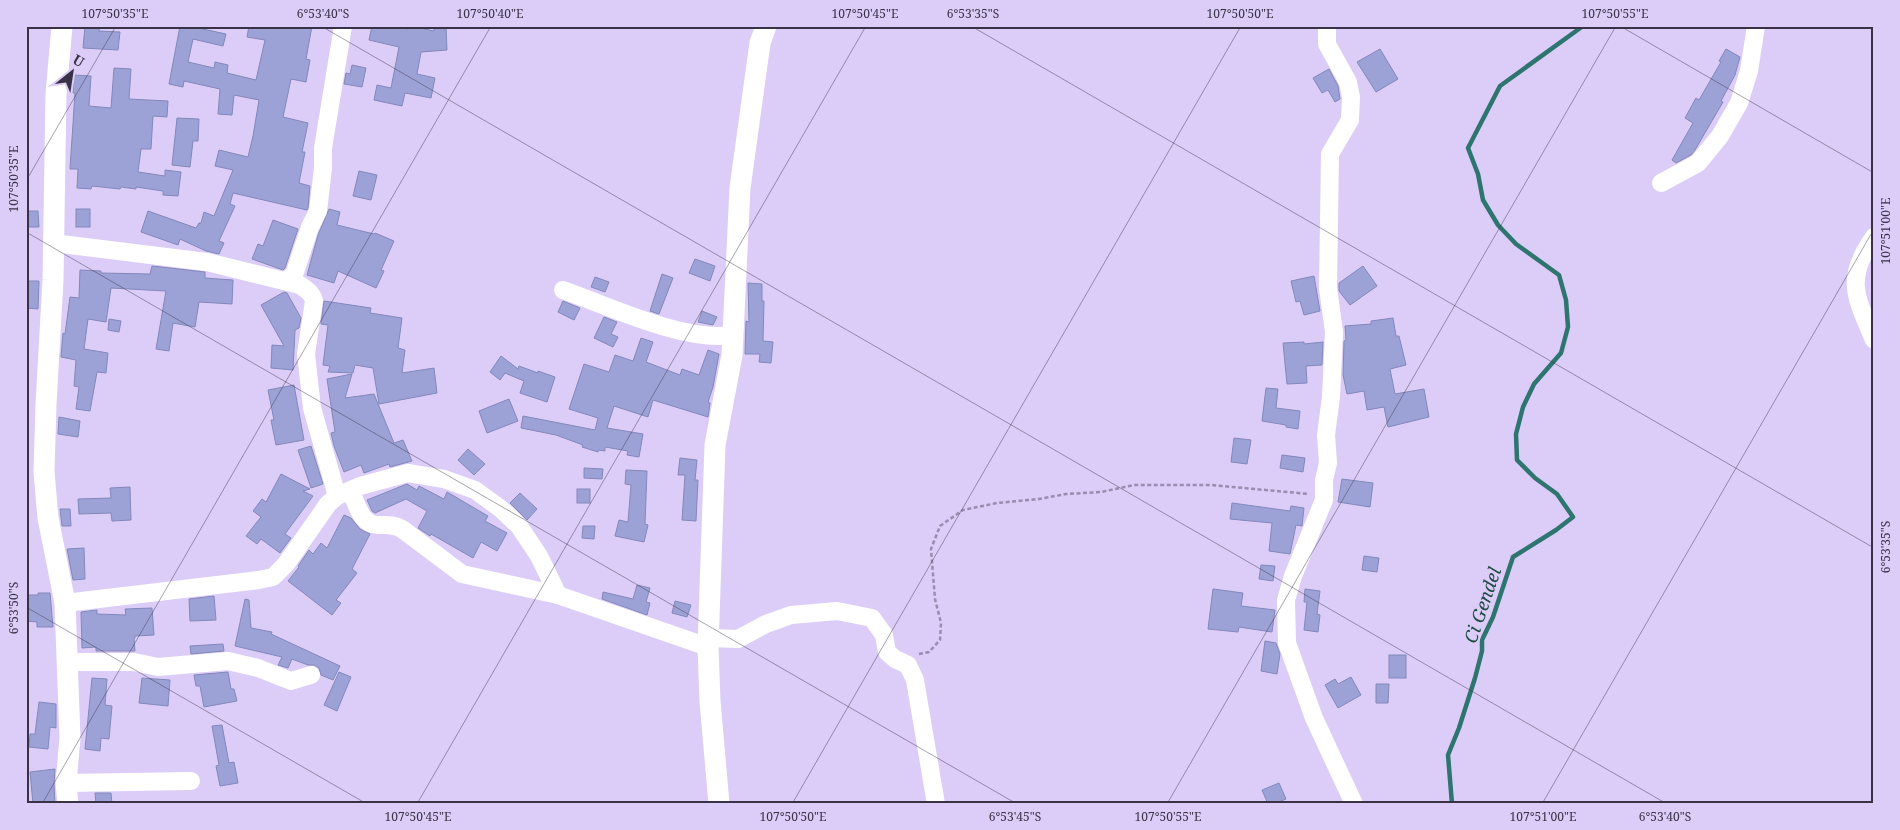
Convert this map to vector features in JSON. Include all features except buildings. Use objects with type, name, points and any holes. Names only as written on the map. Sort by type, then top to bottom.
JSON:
[{"type":"street","points":[[62,26],[56,94],[53,242],[44,472],[48,518],[64,603],[70,738],[67,794],[191,781]]},
{"type":"street","points":[[285,281],[294,275],[310,227],[318,211],[323,168],[323,148],[343,26]]},
{"type":"street","points":[[719,804],[710,701],[709,642],[715,445],[732,355],[740,188],[760,43],[766,26]]},
{"type":"street","points":[[1327,26],[1327,44],[1348,82],[1351,97],[1350,120],[1330,154],[1328,288],[1334,332],[1331,397],[1326,435],[1328,463],[1324,480],[1324,500],[1293,576],[1286,600],[1287,643],[1314,718],[1354,804]]},
{"type":"street","points":[[1661,183],[1698,163],[1720,136],[1739,103],[1749,71],[1756,26]]},
{"type":"street","points":[[1874,238],[1864,251],[1855,276],[1859,304],[1874,340]]},
{"type":"street","points":[[53,242],[207,262],[300,285],[313,296],[314,301],[306,354],[312,408],[344,494],[363,518],[372,525],[395,525],[462,574],[558,595],[709,642],[738,639],[766,624],[791,615],[837,611],[872,618],[884,635],[887,652],[895,659],[908,664],[916,680],[936,804]]},
{"type":"street","points":[[562,290],[681,331],[709,337],[733,335]]},
{"type":"street","points":[[64,603],[273,577],[302,542],[328,504],[360,486],[408,472],[444,479],[475,490],[501,509],[519,526],[539,556],[558,595]]},
{"type":"street","points":[[66,662],[134,662],[158,667],[228,661],[258,668],[291,681],[312,675]]},
{"type":"path","points":[[887,652],[919,654],[929,652],[940,640],[941,623],[935,599],[931,549],[940,526],[963,510],[997,503],[1066,494],[1102,492],[1134,485],[1210,485],[1305,494],[1324,493]]},
{"type":"waterway","name":"Ci Gendel","points":[[1452,804],[1448,755],[1475,678],[1482,651],[1482,640],[1493,617],[1513,557],[1573,517],[1557,494],[1535,478],[1517,460],[1516,434],[1523,407],[1534,384],[1561,353],[1568,327],[1566,300],[1559,275],[1516,244],[1498,225],[1483,200],[1478,174],[1468,148],[1500,86],[1583,26]]}]
